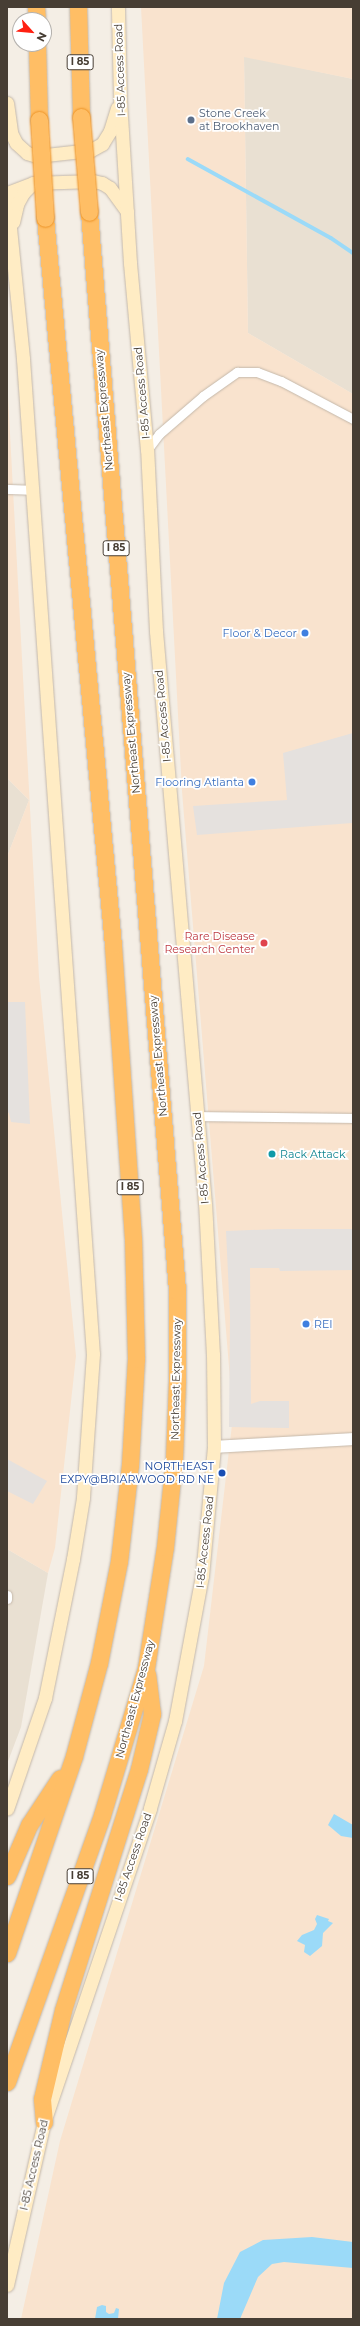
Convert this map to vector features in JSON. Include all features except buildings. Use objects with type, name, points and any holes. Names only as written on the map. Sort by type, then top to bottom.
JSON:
[{"type":"highway","name":"Northeast Expressway","points":[[7,2082],[102,1815],[146,1668],[165,1547],[174,1459],[178,1380],[177,1290],[81,117],[78,7]]},
{"type":"highway","name":"I 85","points":[[7,1953],[74,1756],[99,1663],[118,1561],[130,1465],[136,1352],[133,1239],[113,945],[45,218],[39,120],[37,52]]},
{"type":"highway","points":[[44,2122],[42,2099],[63,2010],[139,1769],[152,1714],[146,1668]]},
{"type":"highway","points":[[7,1876],[30,1825],[74,1756]]},
{"type":"main road","name":"I-85 Access Road","points":[[7,2284],[44,2122],[150,1808],[175,1721],[189,1656],[202,1576],[214,1447],[213,1355],[205,1204],[156,630],[147,450],[127,211],[120,98],[118,7]]},
{"type":"main road","points":[[7,102],[11,133],[16,143],[27,154],[37,156],[91,150],[102,144],[110,132],[120,98]]},
{"type":"main road","points":[[7,193],[34,183],[93,181],[102,183],[110,188],[127,211]]},
{"type":"main road","points":[[10,243],[17,204],[23,193],[34,183]]},
{"type":"main road","points":[[7,198],[10,243],[23,349],[93,1354],[83,1498],[73,1560],[45,1698],[7,1809]]},
{"type":"street","points":[[147,450],[160,434],[203,396],[237,372],[257,372],[281,381],[353,419]]},
{"type":"street","points":[[7,488],[32,490]]},
{"type":"street","points":[[197,1116],[353,1118]]},
{"type":"street","points":[[214,1447],[353,1439]]},
{"type":"shaded area","points":[[141,7],[353,7],[353,79],[244,57],[248,333],[353,394],[353,2319],[21,2319],[60,2141],[204,1666],[233,1416],[182,791]]},
{"type":"shaded area","points":[[244,56],[353,79],[353,394],[248,333]]},
{"type":"shaded area","points":[[7,377],[39,977],[76,1356],[55,1548],[48,1573],[7,1549],[7,857],[29,800],[7,778]]},
{"type":"shaded area","points":[[353,733],[353,834],[352,823],[197,835],[193,806],[287,800],[283,753]]},
{"type":"shaded area","points":[[7,778],[29,800],[7,857]]},
{"type":"shaded area","points":[[7,1002],[25,1002],[30,1124],[11,1122],[9,1113],[7,1112]]},
{"type":"shaded area","points":[[353,1229],[353,1270],[280,1271],[279,1268],[250,1268],[251,1404],[260,1401],[289,1401],[289,1428],[229,1427],[230,1316],[226,1231]]},
{"type":"shaded area","points":[[7,1459],[47,1481],[33,1504],[7,1491]]},
{"type":"shaded area","points":[[7,1549],[48,1573],[21,1727],[7,1764]]},
{"type":"water","points":[[334,1814],[353,1825],[353,1838],[341,1836],[328,1825]]},
{"type":"water","points":[[317,1915],[329,1919],[328,1921],[333,1923],[323,1933],[322,1946],[310,1956],[304,1952],[305,1945],[297,1941],[302,1935],[314,1930],[317,1924],[315,1919]]},
{"type":"water","points":[[312,2237],[353,2242],[353,2268],[284,2262],[272,2264],[258,2277],[240,2319],[217,2319],[224,2283],[240,2252],[263,2240]]},
{"type":"water","points":[[102,2305],[106,2306],[106,2312],[109,2314],[114,2313],[116,2308],[119,2309],[118,2319],[95,2319],[97,2307]]},
{"type":"waterway","points":[[188,159],[331,238],[353,253]]},
{"type":"place","name":"Stone Creek at Brookhaven","points":[[191,120]]},
{"type":"place","name":"Floor & Decor","points":[[305,633]]},
{"type":"place","name":"Flooring Atlanta","points":[[252,782]]},
{"type":"place","name":"Rare Disease Research Center","points":[[264,943]]},
{"type":"place","name":"Rack Attack","points":[[272,1154]]},
{"type":"place","name":"REI","points":[[306,1324]]},
{"type":"place","name":"NORTHEAST EXPY@BRIARWOOD RD NE","points":[[222,1473]]}]
